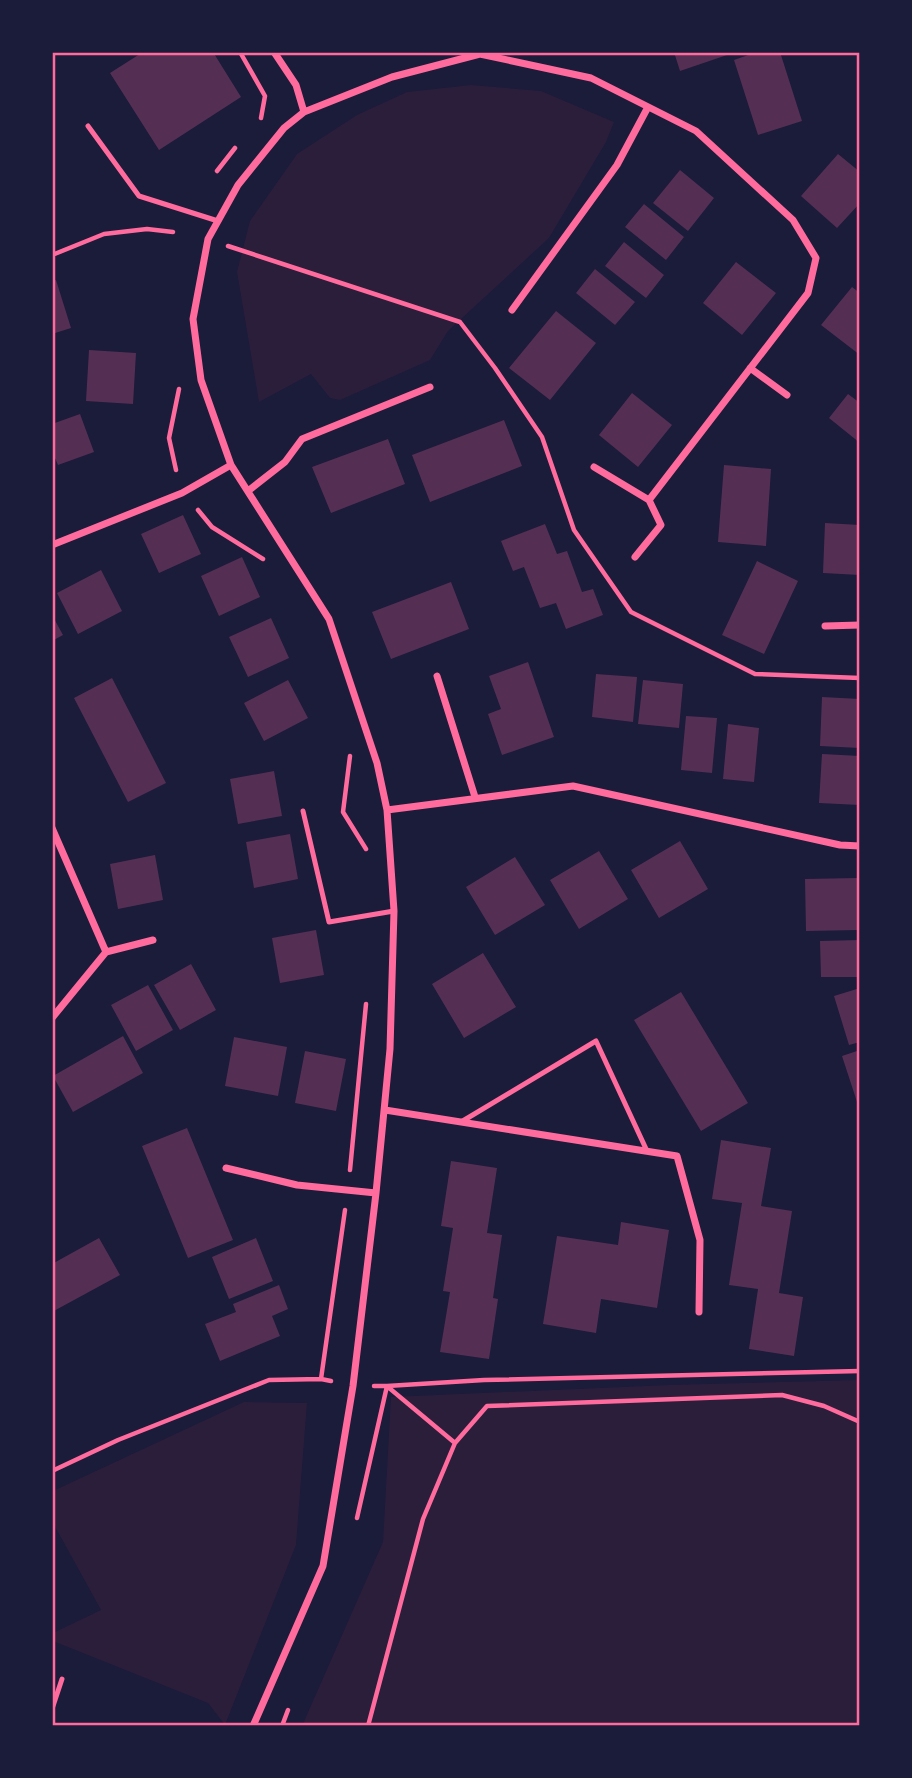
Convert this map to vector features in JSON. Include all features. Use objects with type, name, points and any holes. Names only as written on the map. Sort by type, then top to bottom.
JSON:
[{"type":"street","points":[[274,52],[296,85],[304,112]]},
{"type":"street","points":[[253,1726],[323,1566],[353,1386],[376,1193],[390,1049],[394,911],[387,810],[377,763],[329,619],[231,466],[201,380],[193,319],[208,239],[238,185],[284,128],[304,112],[392,77],[480,53],[591,78],[696,131],[793,220],[816,258],[808,293],[649,500]]},
{"type":"street","points":[[512,310],[617,165],[648,107]]},
{"type":"street","points":[[750,368],[787,395]]},
{"type":"street","points":[[248,491],[285,462],[302,439],[430,387]]},
{"type":"street","points":[[52,545],[182,493],[231,466]]},
{"type":"street","points":[[594,467],[649,500],[662,525],[635,557]]},
{"type":"street","points":[[825,626],[859,625]]},
{"type":"street","points":[[437,676],[475,797]]},
{"type":"street","points":[[387,810],[573,786],[840,845],[859,846]]},
{"type":"street","points":[[52,828],[106,952]]},
{"type":"street","points":[[52,1018],[106,952],[153,940]]},
{"type":"street","points":[[384,1110],[677,1156],[700,1240],[699,1312]]},
{"type":"street","points":[[226,1168],[297,1185],[376,1193]]},
{"type":"lane","points":[[88,126],[139,196],[218,221]]},
{"type":"lane","points":[[303,811],[329,922],[394,911]]},
{"type":"lane","points":[[461,1122],[597,1041],[647,1151]]},
{"type":"lane","points":[[52,1709],[62,1679]]},
{"type":"path","points":[[240,52],[265,96],[260,120]]},
{"type":"path","points":[[216,173],[237,146]]},
{"type":"path","points":[[52,256],[104,234],[147,229],[186,233],[194,213]]},
{"type":"path","points":[[208,239],[460,322],[542,437],[574,530],[631,612],[755,674],[859,678]]},
{"type":"path","points":[[178,380],[179,391],[169,438],[182,493],[212,527],[270,563]]},
{"type":"path","points":[[351,749],[343,812],[366,848],[367,862]]},
{"type":"path","points":[[321,1378],[348,1191],[366,1003]]},
{"type":"path","points":[[454,1443],[387,1386],[484,1380],[859,1371]]},
{"type":"path","points":[[52,1471],[118,1440],[269,1380],[321,1378],[353,1386]]},
{"type":"path","points":[[368,1726],[423,1519],[454,1443],[487,1406],[782,1395],[824,1406],[859,1422]]},
{"type":"shaded area","points":[[471,85],[541,91],[614,122],[606,142],[549,238],[448,331],[430,360],[340,400],[330,398],[311,374],[259,402],[237,272],[250,221],[297,154],[357,115],[407,92]]},
{"type":"shaded area","points":[[859,1380],[859,1725],[302,1726],[383,1542],[391,1397]]},
{"type":"shaded area","points":[[244,1402],[307,1403],[296,1545],[225,1725],[208,1703],[53,1641],[53,1633],[101,1610],[53,1523],[53,1491]]},
{"type":"building","points":[[143,52],[213,52],[241,97],[159,150],[110,73]]},
{"type":"building","points":[[674,52],[726,52],[727,55],[680,71]]},
{"type":"building","points":[[757,52],[780,52],[802,121],[758,135],[734,60]]},
{"type":"building","points":[[838,154],[860,172],[860,203],[837,228],[801,196]]},
{"type":"building","points":[[680,170],[714,198],[688,231],[653,203]]},
{"type":"building","points":[[644,204],[684,237],[666,260],[625,227]]},
{"type":"building","points":[[624,242],[664,275],[646,298],[605,266]]},
{"type":"building","points":[[736,262],[776,293],[742,335],[703,303]]},
{"type":"building","points":[[595,269],[635,302],[615,325],[576,293]]},
{"type":"building","points":[[56,280],[71,328],[52,334],[52,281]]},
{"type":"building","points":[[852,287],[860,293],[860,355],[821,325]]},
{"type":"building","points":[[556,311],[596,343],[550,400],[509,368]]},
{"type":"building","points":[[89,350],[136,353],[133,404],[86,401]]},
{"type":"building","points":[[632,393],[672,425],[638,467],[599,435]]},
{"type":"building","points":[[848,394],[860,403],[860,443],[829,418]]},
{"type":"building","points":[[80,414],[94,452],[58,465],[52,451],[52,424]]},
{"type":"building","points":[[504,420],[522,466],[430,502],[412,455]]},
{"type":"building","points":[[388,439],[405,484],[331,513],[312,467]]},
{"type":"building","points":[[724,465],[771,469],[766,546],[718,542]]},
{"type":"building","points":[[183,515],[201,554],[159,573],[141,534]]},
{"type":"building","points":[[825,523],[860,525],[860,575],[823,573]]},
{"type":"building","points":[[545,524],[557,554],[567,551],[582,592],[593,589],[603,615],[566,629],[556,603],[540,608],[524,567],[513,571],[501,541]]},
{"type":"building","points":[[242,557],[260,597],[219,616],[201,576]]},
{"type":"building","points":[[757,561],[798,581],[764,654],[722,635]]},
{"type":"building","points":[[101,570],[122,611],[78,634],[57,593]]},
{"type":"building","points":[[451,582],[469,629],[391,659],[372,612]]},
{"type":"building","points":[[52,615],[63,635],[52,641]]},
{"type":"building","points":[[271,618],[289,658],[248,677],[229,637]]},
{"type":"building","points":[[528,662],[554,737],[502,755],[488,714],[501,709],[489,676]]},
{"type":"building","points":[[596,674],[637,677],[633,722],[592,717]]},
{"type":"building","points":[[112,678],[166,783],[128,802],[74,698]]},
{"type":"building","points":[[288,680],[308,718],[264,741],[244,703]]},
{"type":"building","points":[[643,680],[683,684],[679,728],[638,724]]},
{"type":"building","points":[[822,697],[860,699],[860,748],[820,746]]},
{"type":"building","points":[[686,716],[717,718],[712,773],[681,770]]},
{"type":"building","points":[[728,724],[759,728],[754,782],[723,779]]},
{"type":"building","points":[[822,754],[860,756],[860,805],[819,803]]},
{"type":"building","points":[[274,771],[282,816],[238,824],[230,779]]},
{"type":"building","points":[[290,834],[298,879],[254,888],[246,842]]},
{"type":"building","points":[[680,841],[708,889],[659,918],[631,870]]},
{"type":"building","points":[[599,851],[628,899],[579,929],[550,880]]},
{"type":"building","points":[[155,855],[163,900],[118,909],[110,864]]},
{"type":"building","points":[[515,857],[545,905],[495,935],[466,887]]},
{"type":"building","points":[[857,878],[858,930],[806,931],[805,879]]},
{"type":"building","points":[[316,930],[324,975],[280,983],[272,938]]},
{"type":"building","points":[[860,940],[860,977],[821,977],[820,941]]},
{"type":"building","points":[[483,953],[516,1007],[464,1038],[432,984]]},
{"type":"building","points":[[191,964],[216,1010],[180,1030],[154,985]]},
{"type":"building","points":[[148,985],[173,1030],[136,1051],[111,1005]]},
{"type":"building","points":[[860,988],[860,1042],[849,1045],[834,996]]},
{"type":"building","points":[[681,992],[748,1103],[701,1131],[634,1020]]},
{"type":"building","points":[[123,1036],[143,1073],[73,1112],[53,1076]]},
{"type":"building","points":[[234,1037],[287,1047],[278,1096],[225,1086]]},
{"type":"building","points":[[860,1050],[860,1108],[859,1108],[842,1056]]},
{"type":"building","points":[[305,1051],[346,1059],[336,1111],[295,1103]]},
{"type":"building","points":[[187,1128],[233,1240],[188,1258],[142,1146]]},
{"type":"building","points":[[721,1140],[771,1148],[761,1206],[792,1211],[779,1293],[803,1297],[794,1356],[749,1349],[758,1289],[729,1285],[742,1203],[712,1199]]},
{"type":"building","points":[[451,1161],[497,1168],[487,1233],[502,1235],[493,1298],[498,1299],[489,1359],[440,1352],[450,1292],[443,1291],[453,1228],[441,1226]]},
{"type":"building","points":[[621,1222],[669,1230],[657,1308],[601,1299],[596,1333],[543,1324],[557,1236],[618,1245]]},
{"type":"building","points":[[99,1238],[120,1275],[52,1312],[52,1264]]},
{"type":"building","points":[[256,1238],[273,1281],[229,1299],[212,1257]]},
{"type":"building","points":[[279,1285],[288,1309],[272,1316],[280,1336],[220,1361],[205,1324],[236,1312],[233,1304]]}]
